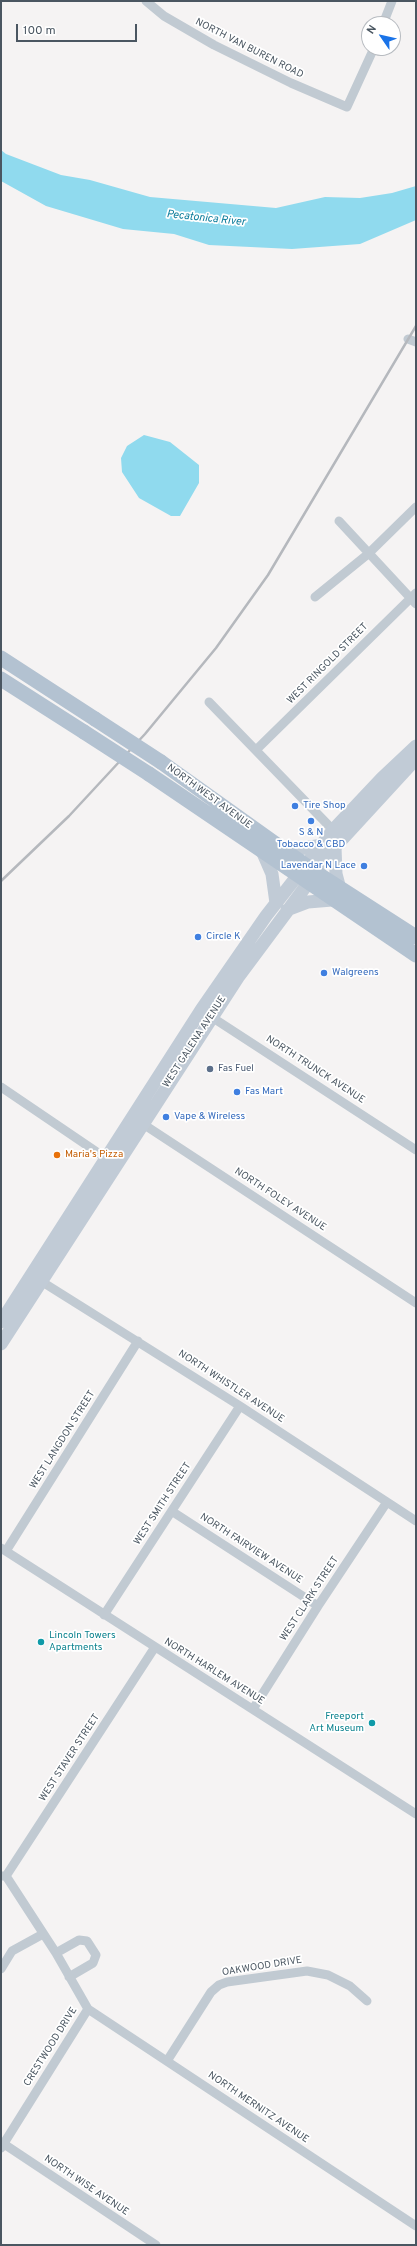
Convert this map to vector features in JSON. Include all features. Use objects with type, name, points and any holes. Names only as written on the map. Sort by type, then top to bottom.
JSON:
[{"type":"main road","name":"NORTH WEST AVENUE","points":[[1,658],[161,762],[282,849],[306,874]]},
{"type":"main road","name":"NORTH WEST AVENUE","points":[[1,678],[149,774],[262,851],[306,874],[336,894],[416,955]]},
{"type":"main road","name":"WEST GALENA AVENUE","points":[[1,1344],[37,1278],[110,1161],[206,1013],[306,874],[322,845],[333,830],[382,778],[416,746]]},
{"type":"main road","name":"WEST GALENA AVENUE","points":[[306,874],[335,847],[416,759]]},
{"type":"main road","points":[[282,849],[299,849],[322,845]]},
{"type":"main road","points":[[262,851],[272,874],[281,907],[308,902],[336,894],[335,847]]},
{"type":"main road","name":"NORTH WEST AVENUE","points":[[336,894],[416,937]]},
{"type":"main road","name":"WEST GALENA AVENUE","points":[[1,1322],[37,1278]]},
{"type":"street","name":"NORTH VAN BUREN ROAD","points":[[146,1],[164,16],[214,45],[291,83],[347,107],[370,56]]},
{"type":"street","points":[[386,16],[392,1]]},
{"type":"street","points":[[315,597],[368,554],[416,507]]},
{"type":"street","points":[[339,520],[368,554],[414,598]]},
{"type":"street","name":"WEST RINGOLD STREET","points":[[256,750],[414,598]]},
{"type":"street","points":[[209,702],[333,830]]},
{"type":"street","name":"NORTH TRUNCK AVENUE","points":[[206,1013],[416,1150]]},
{"type":"street","points":[[1,1087],[110,1161]]},
{"type":"street","name":"NORTH FOLEY AVENUE","points":[[137,1120],[414,1299]]},
{"type":"street","name":"NORTH WHISTLER AVENUE","points":[[37,1278],[240,1406],[416,1521]]},
{"type":"street","name":"WEST LANGDON STREET","points":[[3,1550],[138,1341]]},
{"type":"street","name":"WEST SMITH STREET","points":[[104,1615],[173,1512],[240,1406]]},
{"type":"street","name":"WEST CLARK STREET","points":[[253,1709],[318,1606],[387,1502]]},
{"type":"street","name":"NORTH FAIRVIEW AVENUE","points":[[173,1512],[318,1606]]},
{"type":"street","name":"NORTH HARLEM AVENUE","points":[[3,1550],[416,1814]]},
{"type":"street","name":"WEST STAVER STREET","points":[[4,1876],[154,1647]]},
{"type":"street","name":"CRESTWOOD DRIVE","points":[[2,2146],[88,2009],[56,1953],[4,1876]]},
{"type":"street","points":[[1,1969],[12,1951],[43,1934]]},
{"type":"street","points":[[56,1953],[79,1940],[87,1942],[96,1954],[93,1963],[69,1977]]},
{"type":"street","name":"OAKWOOD DRIVE","points":[[167,2061],[211,1992],[219,1985],[227,1982],[307,1971],[328,1974],[350,1986],[367,2000]]},
{"type":"street","name":"NORTH MERNITZ AVENUE","points":[[88,2009],[416,2226]]},
{"type":"street","name":"NORTH WISE AVENUE","points":[[2,2146],[156,2245]]},
{"type":"water","name":"Pecatonica River","points":[[1,150],[6,154],[61,175],[90,180],[150,197],[276,208],[325,197],[360,198],[392,193],[416,186],[416,220],[360,244],[292,249],[209,245],[174,234],[123,229],[46,206],[1,181]]},
{"type":"water","points":[[144,435],[170,442],[199,465],[199,483],[180,516],[171,516],[139,498],[122,472],[121,458],[127,446]]},
{"type":"railway","points":[[1,881],[69,816],[145,734],[216,648],[268,575],[416,326]]},
{"type":"place","name":"Tire Shop","points":[[295,806]]},
{"type":"place","name":"S & N Tobacco & CBD","points":[[311,821]]},
{"type":"place","name":"Lavendar N Lace","points":[[364,866]]},
{"type":"place","name":"Circle K","points":[[198,937]]},
{"type":"place","name":"Walgreens","points":[[324,973]]},
{"type":"place","name":"Fas Fuel","points":[[210,1069]]},
{"type":"place","name":"Fas Mart","points":[[237,1092]]},
{"type":"place","name":"Vape & Wireless","points":[[166,1117]]},
{"type":"place","name":"Maria's Pizza","points":[[57,1155]]},
{"type":"place","name":"Lincoln Towers Apartments","points":[[41,1642]]},
{"type":"place","name":"Freeport Art Museum","points":[[372,1723]]}]
